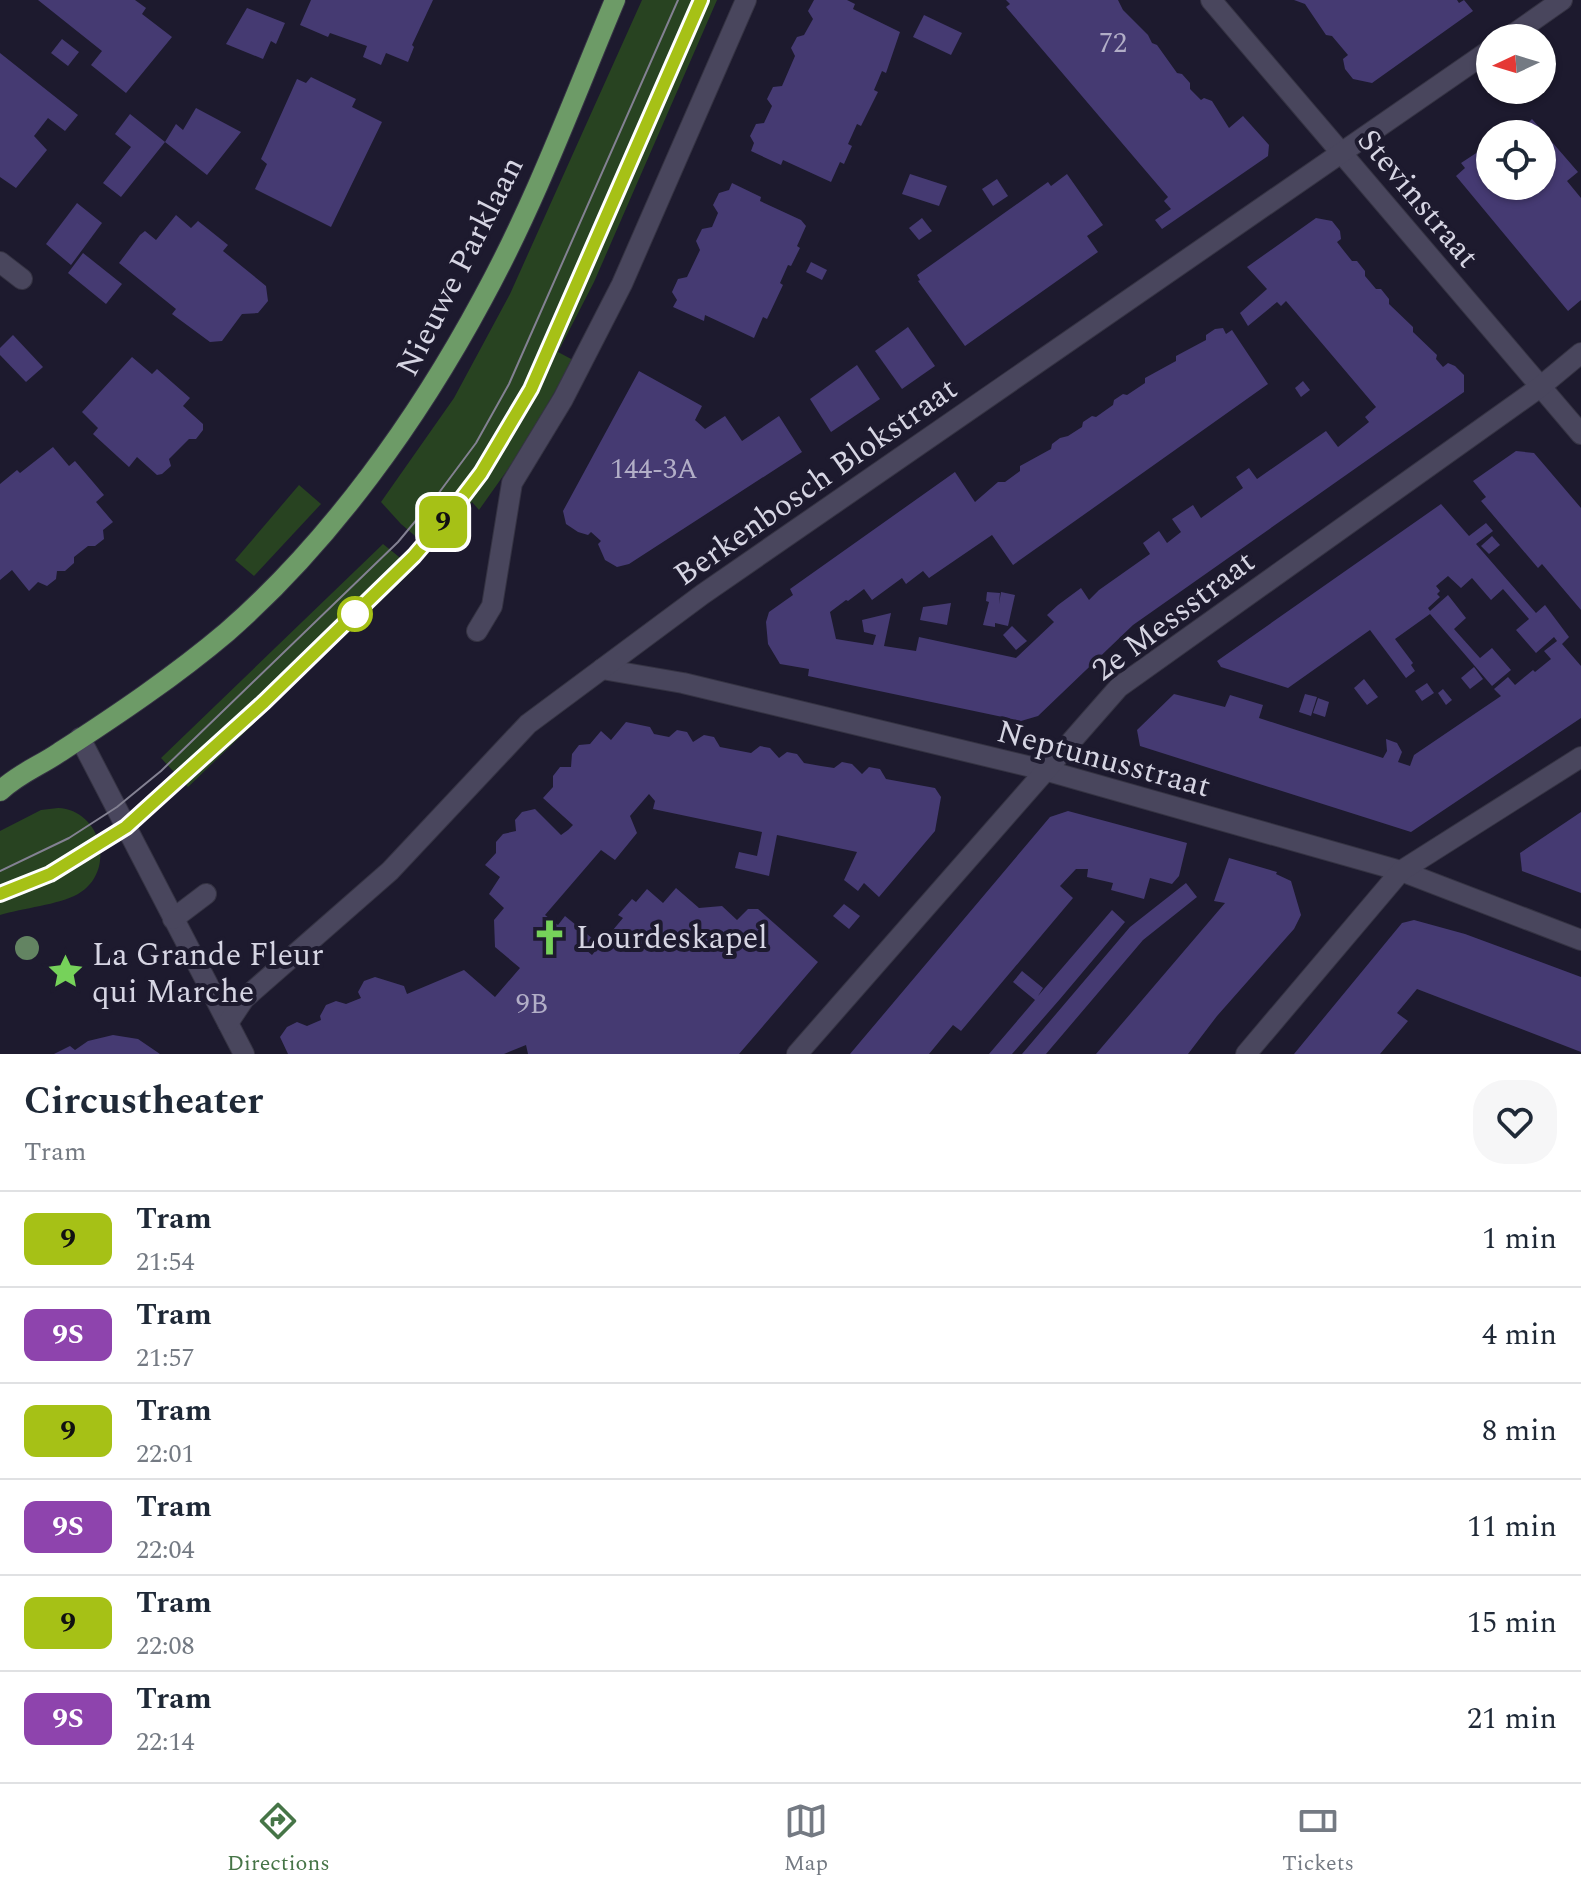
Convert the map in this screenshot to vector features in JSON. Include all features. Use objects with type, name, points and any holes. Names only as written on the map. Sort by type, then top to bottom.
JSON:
[{"type":"main road","name":"Nieuwe Parklaan","points":[[0,791],[9,776],[58,753],[167,678],[227,631],[303,556],[354,496],[428,393],[484,296],[541,175],[615,0]]},
{"type":"street","points":[[477,631],[492,606],[512,483],[563,399],[622,284],[746,0]]},
{"type":"street","name":"Stevinstraat","points":[[1211,0],[1581,434]]},
{"type":"street","points":[[1528,24],[1562,0]]},
{"type":"street","name":"Berkenbosch Blokstraat","points":[[228,1023],[244,999],[390,871],[528,724],[703,594],[1476,60]]},
{"type":"street","points":[[0,262],[22,279]]},
{"type":"street","name":"2e Messstraat","points":[[797,1054],[1119,687],[1540,387],[1581,353]]},
{"type":"street","name":"Neptunusstraat","points":[[602,669],[683,683],[1044,770],[1401,871],[1581,940]]},
{"type":"street","points":[[80,738],[244,1054]]},
{"type":"street","points":[[1246,1054],[1401,871],[1581,757]]},
{"type":"street","points":[[173,919],[206,894]]},
{"type":"green space","points":[[642,0],[717,0],[594,282],[558,352],[573,360],[520,452],[479,510],[472,502],[434,552],[381,502],[454,398],[510,294]]},
{"type":"green space","points":[[299,485],[321,504],[254,576],[235,560]]},
{"type":"green space","points":[[383,544],[414,569],[188,787],[161,758]]},
{"type":"green space","points":[[58,808],[73,811],[94,830],[99,844],[98,872],[90,884],[70,898],[0,915],[0,831],[41,810]]},
{"type":"building","points":[[38,0],[135,0],[146,8],[142,14],[172,37],[126,93],[91,65],[102,51]]},
{"type":"building","points":[[311,0],[433,0],[412,45],[414,47],[408,62],[386,53],[381,65],[363,57],[367,46],[330,33],[328,37],[300,25]]},
{"type":"building","points":[[814,0],[847,0],[855,4],[853,9],[900,32],[886,73],[882,71],[874,90],[878,92],[861,126],[857,124],[844,164],[840,162],[831,182],[783,160],[781,165],[751,151],[754,143],[750,136],[756,124],[764,123],[772,106],[767,99],[773,87],[782,86],[795,56],[791,48],[797,37],[804,35],[813,19],[808,11]]},
{"type":"building","points":[[1006,0],[1118,0],[1177,73],[1190,83],[1190,89],[1201,100],[1212,101],[1229,128],[1243,116],[1269,145],[1268,156],[1162,229],[1155,220],[1171,209],[1164,201],[1168,197],[1006,7],[1010,4]]},
{"type":"building","points":[[1294,0],[1457,0],[1459,3],[1464,0],[1473,11],[1372,83],[1353,79],[1345,69],[1343,59],[1348,55],[1332,36],[1326,35],[1305,4]]},
{"type":"building","points":[[247,8],[285,23],[276,44],[271,41],[263,59],[226,44]]},
{"type":"building","points":[[924,15],[962,33],[951,55],[913,37]]},
{"type":"building","points":[[62,39],[79,52],[68,66],[51,53]]},
{"type":"building","points":[[0,53],[78,115],[65,131],[48,118],[34,136],[47,150],[16,188],[0,177]]},
{"type":"building","points":[[311,77],[356,99],[352,107],[382,122],[331,227],[255,189],[267,164],[261,159],[297,79],[306,83]]},
{"type":"building","points":[[196,108],[241,132],[207,175],[165,142],[176,124],[183,130]]},
{"type":"building","points":[[130,114],[165,142],[121,197],[103,183],[131,147],[115,134]]},
{"type":"building","points":[[1556,147],[1578,172],[1567,181],[1581,198],[1581,300],[1568,311],[1456,176],[1465,168],[1461,163],[1476,153],[1476,200],[1556,200]]},
{"type":"building","points":[[910,174],[947,186],[939,206],[902,194]]},
{"type":"building","points":[[1067,174],[1103,225],[1087,236],[1098,252],[965,346],[918,281],[917,275],[1048,182],[1051,186]]},
{"type":"building","points":[[997,179],[1008,196],[993,206],[982,189]]},
{"type":"building","points":[[732,183],[761,197],[760,201],[801,220],[806,226],[797,246],[800,248],[780,283],[783,285],[754,338],[705,315],[704,321],[673,307],[677,300],[672,292],[678,279],[687,277],[700,250],[696,241],[702,229],[712,227],[718,213],[713,205],[719,193],[729,190]]},
{"type":"building","points":[[77,203],[102,223],[71,265],[46,244]]},
{"type":"building","points":[[176,215],[191,228],[198,221],[228,245],[223,251],[266,286],[268,301],[258,313],[242,314],[222,341],[210,342],[172,314],[176,309],[119,263],[140,235],[145,231],[156,240]]},
{"type":"building","points":[[922,218],[932,231],[919,240],[909,228]]},
{"type":"building","points":[[1316,218],[1332,221],[1340,231],[1341,239],[1337,242],[1352,261],[1357,261],[1376,289],[1381,289],[1389,304],[1413,327],[1413,332],[1437,355],[1436,359],[1443,367],[1448,363],[1464,375],[1464,392],[1133,625],[1038,716],[1021,721],[808,676],[809,669],[780,664],[768,644],[766,622],[769,612],[793,595],[790,589],[955,472],[975,502],[998,482],[1005,482],[1020,471],[1020,466],[1051,449],[1060,438],[1068,436],[1082,427],[1083,422],[1113,405],[1114,400],[1145,383],[1145,378],[1176,361],[1176,356],[1206,340],[1206,335],[1215,329],[1223,328],[1226,334],[1232,330],[1268,384],[1013,565],[992,535],[929,578],[923,571],[906,584],[902,578],[872,600],[864,589],[830,612],[836,639],[873,645],[876,635],[864,632],[862,620],[891,613],[884,646],[916,651],[919,637],[1016,658],[1054,622],[1047,615],[1058,605],[1081,588],[1089,600],[1150,554],[1143,543],[1159,531],[1167,543],[1181,532],[1172,519],[1193,505],[1201,518],[1243,488],[1236,477],[1249,468],[1257,479],[1326,431],[1338,447],[1369,422],[1365,417],[1376,407],[1286,301],[1281,306],[1277,302],[1248,326],[1240,313],[1267,289],[1247,267]]},
{"type":"building","points":[[83,253],[122,284],[106,304],[68,273]]},
{"type":"building","points":[[811,262],[827,270],[822,280],[806,272]]},
{"type":"building","points":[[908,327],[935,366],[902,389],[875,351]]},
{"type":"building","points":[[13,335],[43,367],[26,382],[0,355],[0,348]]},
{"type":"building","points":[[132,357],[152,374],[157,369],[190,398],[183,406],[203,424],[203,430],[196,439],[189,439],[169,459],[171,466],[162,474],[157,475],[137,457],[129,467],[93,434],[98,428],[82,412]]},
{"type":"building","points":[[857,365],[880,399],[831,432],[810,399]]},
{"type":"building","points":[[639,371],[702,406],[695,420],[705,429],[725,416],[742,441],[779,416],[802,452],[629,564],[617,567],[605,560],[598,544],[601,541],[591,532],[588,535],[578,532],[566,524],[563,511]]},
{"type":"building","points":[[1303,381],[1310,390],[1301,397],[1295,388]]},
{"type":"building","points":[[53,447],[69,466],[75,461],[104,495],[96,502],[113,522],[103,530],[104,539],[74,557],[74,563],[65,571],[57,571],[56,579],[47,586],[38,582],[29,591],[12,570],[0,580],[0,484],[17,470],[20,473]]},
{"type":"building","points":[[1516,451],[1534,453],[1581,508],[1581,610],[1542,564],[1538,568],[1481,501],[1486,497],[1473,481]]},
{"type":"building","points":[[1441,504],[1469,536],[1486,523],[1493,531],[1476,544],[1536,613],[1545,605],[1569,637],[1562,644],[1581,666],[1581,718],[1411,832],[1140,746],[1137,730],[1174,694],[1225,707],[1230,695],[1263,705],[1259,718],[1383,758],[1387,751],[1386,739],[1397,743],[1402,752],[1398,762],[1410,766],[1414,755],[1501,696],[1494,689],[1508,677],[1515,685],[1533,670],[1535,672],[1551,659],[1544,651],[1557,641],[1554,637],[1536,653],[1516,630],[1529,619],[1503,589],[1491,600],[1472,578],[1461,588],[1448,576],[1436,586],[1440,597],[1428,608],[1430,611],[1448,595],[1466,618],[1454,629],[1480,658],[1492,648],[1511,670],[1492,686],[1430,614],[1395,639],[1413,663],[1411,665],[1415,671],[1406,678],[1370,630],[1288,688],[1221,667],[1217,661]]},
{"type":"building","points":[[1492,536],[1500,545],[1489,554],[1481,546]]},
{"type":"building","points":[[987,592],[1000,593],[999,604],[1001,592],[1015,595],[1008,626],[995,623],[995,627],[983,625],[989,602],[986,601]]},
{"type":"building","points":[[951,603],[947,625],[920,620],[923,607]]},
{"type":"building","points":[[1012,626],[1027,641],[1016,650],[1003,635]]},
{"type":"building","points":[[1474,667],[1483,679],[1470,689],[1461,678]]},
{"type":"building","points":[[1364,679],[1378,697],[1367,705],[1354,688]]},
{"type":"building","points":[[1427,683],[1434,693],[1422,701],[1415,691]]},
{"type":"building","points":[[1443,689],[1452,700],[1446,705],[1438,693]]},
{"type":"building","points":[[1305,694],[1317,697],[1311,716],[1299,712]]},
{"type":"building","points":[[1318,698],[1329,702],[1325,717],[1313,713]]},
{"type":"building","points":[[626,722],[650,727],[654,734],[669,737],[677,730],[687,732],[693,742],[704,735],[714,737],[720,747],[751,753],[760,746],[770,748],[779,758],[787,752],[797,754],[804,763],[834,768],[842,762],[852,764],[862,774],[869,767],[880,769],[886,779],[935,788],[941,797],[935,831],[879,897],[864,883],[858,891],[844,880],[857,852],[777,835],[769,876],[735,868],[739,852],[757,856],[762,832],[653,809],[655,801],[649,794],[630,816],[637,833],[615,860],[601,850],[545,915],[558,925],[565,916],[593,939],[585,949],[592,955],[623,918],[618,915],[632,899],[636,902],[647,889],[663,903],[676,888],[699,908],[722,906],[737,920],[748,909],[758,909],[818,962],[739,1054],[528,1054],[526,1045],[504,1054],[288,1054],[280,1037],[287,1027],[297,1022],[307,1026],[321,1020],[326,1005],[336,1001],[346,1004],[361,998],[358,992],[364,981],[375,977],[404,986],[407,994],[464,970],[495,997],[520,968],[495,947],[494,920],[504,908],[489,894],[500,877],[485,865],[496,853],[496,842],[503,834],[516,831],[515,820],[522,812],[535,809],[561,835],[573,825],[543,798],[553,787],[553,776],[560,767],[571,767],[572,754],[579,745],[590,744],[601,731],[611,740]]},
{"type":"building","points":[[1068,811],[1187,843],[1179,876],[1172,884],[1150,878],[1144,899],[1111,890],[1113,883],[1087,877],[1088,869],[1076,869],[1060,886],[1073,898],[961,1031],[953,1025],[929,1054],[850,1054],[1050,817]]},
{"type":"building","points":[[1581,812],[1581,893],[1522,871],[1520,853]]},
{"type":"building","points":[[1229,858],[1277,872],[1291,881],[1301,915],[1294,929],[1217,1016],[1188,1054],[1096,1054],[1225,903],[1214,901]]},
{"type":"building","points":[[1186,883],[1197,897],[1143,940],[1046,1054],[1022,1054],[1130,927]]},
{"type":"building","points":[[844,904],[860,916],[849,929],[833,916]]},
{"type":"building","points":[[1112,910],[1125,922],[1060,999],[1012,1054],[989,1054],[1035,1000],[1013,982],[1022,971],[1043,988],[1038,996]]},
{"type":"building","points":[[1414,920],[1465,934],[1581,977],[1581,1052],[1417,989],[1397,1013],[1408,1021],[1380,1054],[1294,1054],[1402,923]]},
{"type":"building","points":[[113,1035],[138,1039],[160,1054],[54,1054],[70,1046],[75,1050],[88,1041]]},
{"type":"tram line","points":[[0,871],[69,838],[117,807],[161,771],[398,542],[438,494],[476,443],[509,384],[678,0]]},
{"type":"tram line","points":[[0,894],[50,874],[126,827],[264,702],[414,556],[449,515],[481,473],[531,389],[701,0]]},
{"type":"tram line","name":"9","points":[[0,894],[50,874],[126,827],[264,702],[414,556],[449,515],[481,473],[531,389],[701,0]]},
{"type":"place","name":"Lourdeskapel","points":[[550,937]]},
{"type":"place","name":"La Grande Fleur qui Marche","points":[[66,972]]}]
